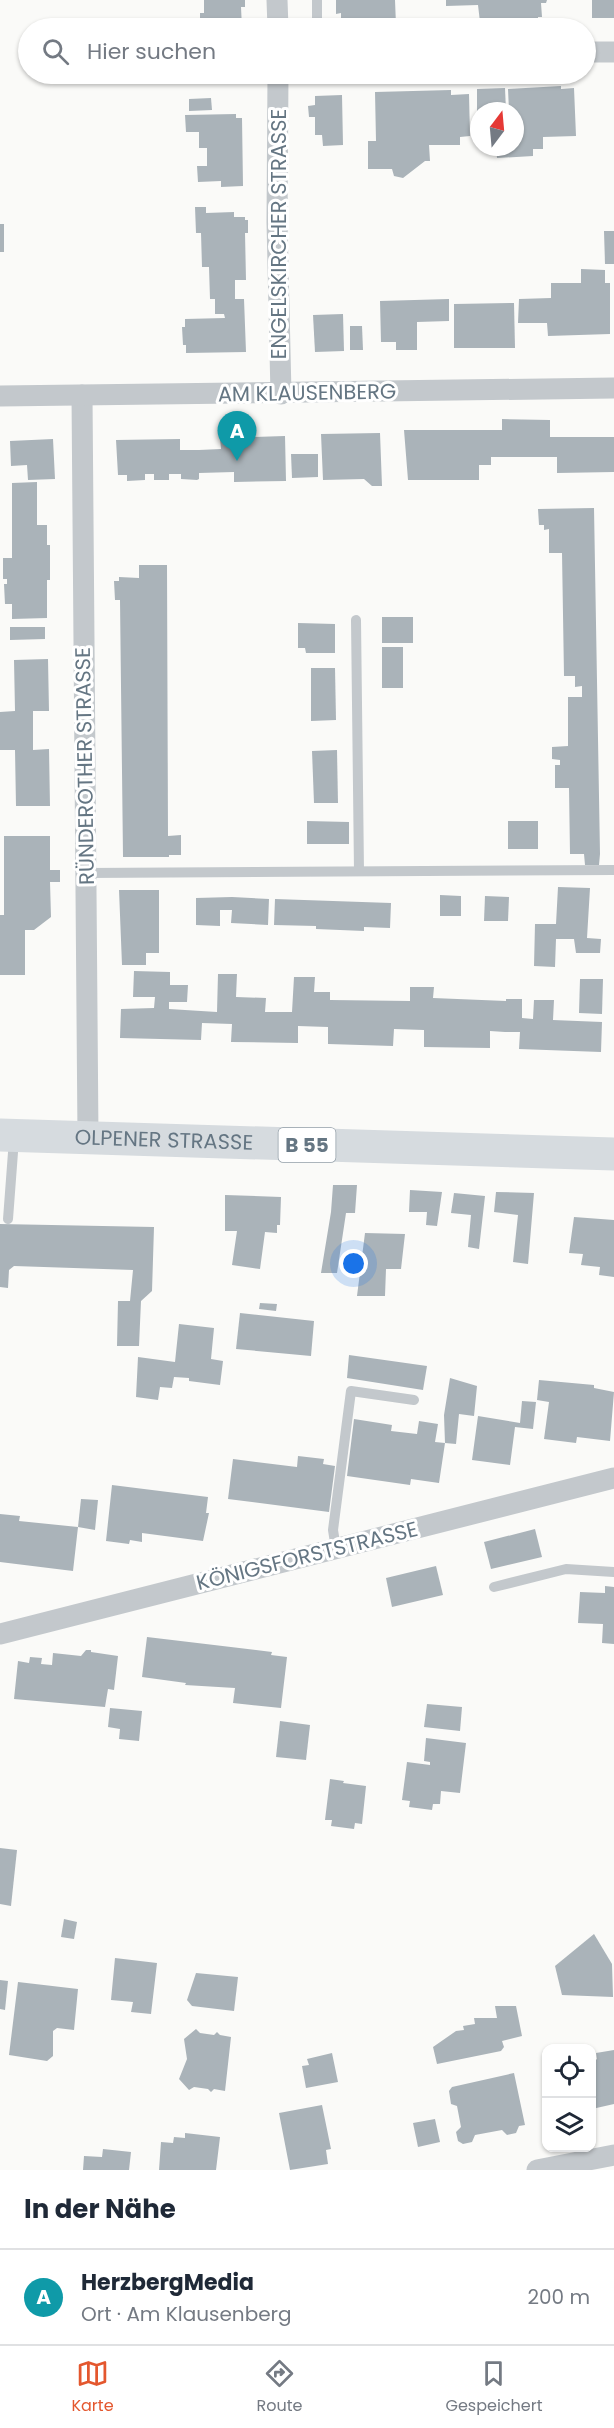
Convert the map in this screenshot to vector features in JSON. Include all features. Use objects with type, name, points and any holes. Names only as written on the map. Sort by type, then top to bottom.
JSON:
[{"type":"main road","name":"OLPENER STRASSE","points":[[7,1136],[614,1154]]},
{"type":"street","points":[[277,0],[278,18]]},
{"type":"street","points":[[596,52],[614,52]]},
{"type":"street","name":"ENGELSKIRCHER STRASSE","points":[[278,84],[277,222],[281,394]]},
{"type":"street","name":"AM KLAUSENBERG","points":[[0,396],[614,388]]},
{"type":"street","name":"RÜNDEROTHER STRASSE","points":[[82,395],[88,1138]]},
{"type":"street","name":"KÖNIGSFORSTSTRASSE","points":[[0,1634],[614,1478]]},
{"type":"street","points":[[537,2170],[614,2155]]},
{"type":"lane","points":[[317,0],[317,18]]},
{"type":"lane","points":[[356,620],[359,871]]},
{"type":"lane","points":[[86,873],[614,870]]},
{"type":"lane","points":[[7,1136],[8,1219]]},
{"type":"lane","points":[[336,1549],[333,1530],[351,1391],[414,1400]]},
{"type":"lane","points":[[494,1587],[566,1569],[614,1572]]},
{"type":"building","points":[[204,0],[245,0],[245,7],[241,7],[242,18],[200,18],[200,13],[204,13]]},
{"type":"building","points":[[336,0],[395,0],[396,18],[341,18],[341,13],[336,14]]},
{"type":"building","points":[[446,0],[547,0],[546,3],[541,3],[542,17],[538,18],[480,18],[478,5],[446,6]]},
{"type":"building","points":[[592,0],[614,0],[614,18],[592,18]]},
{"type":"building","points":[[561,86],[561,89],[574,88],[576,136],[543,137],[543,149],[533,149],[533,156],[497,158],[497,156],[524,156],[524,102],[509,102],[508,89]]},
{"type":"building","points":[[505,88],[506,102],[477,102],[477,89]]},
{"type":"building","points":[[451,90],[451,95],[469,94],[470,136],[460,137],[460,145],[429,145],[430,161],[425,161],[403,178],[394,176],[392,169],[368,169],[368,141],[376,141],[375,92]]},
{"type":"building","points":[[342,95],[343,145],[323,146],[322,135],[315,135],[315,117],[309,117],[308,106],[315,105],[315,96]]},
{"type":"building","points":[[211,98],[212,110],[189,111],[189,99]]},
{"type":"building","points":[[236,114],[236,118],[242,118],[243,186],[221,187],[221,181],[198,182],[197,166],[207,166],[207,148],[199,148],[199,132],[186,132],[185,115]]},
{"type":"building","points":[[195,207],[206,207],[206,213],[234,212],[234,217],[245,217],[245,220],[248,220],[248,233],[245,233],[246,280],[235,280],[235,299],[244,299],[246,352],[186,353],[186,345],[183,345],[182,327],[185,327],[185,319],[225,318],[224,314],[215,314],[215,299],[210,299],[209,267],[202,267],[201,233],[196,233]]},
{"type":"building","points":[[0,224],[4,224],[4,252],[0,252]]},
{"type":"building","points":[[604,231],[614,231],[614,264],[605,264]]},
{"type":"building","points":[[581,269],[605,270],[605,283],[610,283],[610,334],[548,336],[547,323],[518,323],[519,299],[551,298],[551,283],[581,283]]},
{"type":"building","points":[[449,299],[449,321],[417,322],[417,350],[396,350],[396,342],[381,342],[380,301]]},
{"type":"building","points":[[514,303],[515,348],[454,348],[454,304]]},
{"type":"building","points":[[343,314],[344,351],[315,352],[313,315]]},
{"type":"building","points":[[350,326],[362,326],[363,350],[350,350]]},
{"type":"building","points":[[502,419],[550,420],[550,437],[614,437],[614,472],[557,473],[557,457],[491,457],[491,465],[479,465],[479,480],[408,480],[404,430],[502,430]]},
{"type":"building","points":[[380,433],[382,486],[372,486],[364,479],[323,480],[321,434]]},
{"type":"building","points":[[285,436],[286,481],[234,482],[234,472],[199,473],[197,480],[181,479],[181,474],[169,474],[169,480],[154,480],[154,474],[145,474],[145,480],[127,481],[127,475],[118,475],[116,440],[180,439],[180,450],[199,450],[221,449],[220,438]]},
{"type":"building","points":[[53,439],[55,479],[28,480],[27,465],[11,466],[10,441]]},
{"type":"building","points":[[291,454],[318,454],[318,477],[292,478]]},
{"type":"building","points":[[37,482],[37,525],[47,525],[47,545],[50,545],[47,618],[12,619],[12,604],[5,604],[4,584],[7,584],[7,579],[3,579],[3,558],[12,558],[12,483]]},
{"type":"building","points":[[594,508],[600,854],[599,865],[585,865],[584,854],[570,854],[569,788],[555,788],[555,765],[560,765],[560,760],[552,759],[552,747],[568,746],[568,697],[582,697],[582,686],[575,687],[575,676],[564,676],[562,553],[549,553],[549,529],[544,530],[544,525],[539,525],[538,509]]},
{"type":"building","points":[[139,565],[167,565],[168,836],[181,835],[181,855],[169,855],[169,857],[123,857],[120,600],[115,600],[114,581],[119,581],[119,577],[139,578]]},
{"type":"building","points":[[382,617],[413,617],[413,643],[382,643]]},
{"type":"building","points":[[298,623],[335,624],[335,653],[306,653],[305,648],[298,648]]},
{"type":"building","points":[[10,627],[45,627],[45,639],[10,640]]},
{"type":"building","points":[[382,647],[403,647],[403,688],[382,688]]},
{"type":"building","points":[[48,659],[49,711],[33,711],[33,750],[49,749],[50,806],[16,806],[15,750],[0,750],[0,712],[15,711],[14,660]]},
{"type":"building","points":[[311,668],[335,668],[336,720],[311,721]]},
{"type":"building","points":[[337,750],[338,803],[314,803],[312,751]]},
{"type":"building","points":[[307,821],[349,822],[349,844],[307,844]]},
{"type":"building","points":[[508,821],[538,821],[538,849],[508,849]]},
{"type":"building","points":[[4,836],[50,836],[50,870],[60,870],[60,882],[50,882],[51,917],[34,930],[25,930],[25,975],[0,975],[0,915],[4,915]]},
{"type":"building","points":[[558,887],[590,888],[587,938],[601,939],[600,953],[576,953],[574,939],[556,939],[555,967],[534,966],[535,924],[556,924]]},
{"type":"building","points":[[119,890],[159,890],[159,953],[146,953],[146,965],[122,965]]},
{"type":"building","points":[[440,895],[461,896],[461,916],[440,916]]},
{"type":"building","points":[[485,896],[509,897],[508,921],[484,921]]},
{"type":"building","points":[[196,898],[269,899],[268,925],[231,923],[232,910],[220,910],[220,926],[196,925]]},
{"type":"building","points":[[275,899],[391,903],[390,928],[364,927],[364,931],[274,925]]},
{"type":"building","points":[[134,971],[170,972],[170,985],[188,985],[187,1002],[169,1002],[169,1009],[217,1012],[218,974],[237,974],[236,997],[266,998],[265,1012],[292,1012],[294,977],[315,977],[314,992],[330,992],[330,1000],[410,1001],[410,987],[434,987],[433,998],[506,1001],[506,999],[522,999],[522,1018],[533,1019],[534,1000],[554,1000],[553,1020],[602,1022],[601,1052],[519,1049],[520,1032],[490,1031],[490,1048],[424,1047],[424,1030],[394,1029],[393,1046],[328,1044],[328,1027],[298,1026],[298,1043],[231,1042],[232,1024],[202,1023],[201,1040],[120,1038],[121,1009],[154,1008],[155,997],[133,997]]},
{"type":"building","points":[[580,979],[603,979],[602,1014],[579,1013]]},
{"type":"building","points":[[333,1185],[357,1185],[355,1213],[346,1213],[337,1273],[321,1273],[331,1212]]},
{"type":"building","points":[[410,1190],[442,1192],[437,1226],[426,1225],[427,1212],[409,1212]]},
{"type":"building","points":[[496,1192],[534,1193],[528,1264],[513,1262],[518,1215],[494,1212]]},
{"type":"building","points":[[454,1193],[485,1196],[479,1249],[468,1247],[471,1215],[451,1213]]},
{"type":"building","points":[[225,1195],[281,1197],[280,1225],[277,1225],[277,1233],[265,1232],[260,1269],[232,1265],[237,1231],[225,1231]]},
{"type":"building","points":[[574,1217],[614,1220],[614,1277],[599,1275],[600,1267],[581,1265],[583,1254],[569,1253]]},
{"type":"building","points":[[0,1224],[154,1227],[152,1291],[141,1301],[139,1346],[117,1346],[118,1301],[130,1301],[133,1270],[14,1266],[9,1270],[8,1288],[0,1287]]},
{"type":"building","points":[[365,1233],[405,1234],[401,1269],[386,1269],[385,1296],[357,1296]]},
{"type":"building","points":[[260,1303],[277,1304],[276,1311],[259,1309]]},
{"type":"building","points":[[240,1313],[314,1321],[311,1356],[236,1349]]},
{"type":"building","points":[[179,1324],[214,1328],[211,1359],[223,1361],[220,1385],[174,1377],[172,1388],[160,1387],[158,1400],[136,1397],[138,1357],[175,1362]]},
{"type":"building","points":[[349,1355],[427,1366],[423,1390],[347,1378]]},
{"type":"building","points":[[450,1378],[477,1386],[474,1416],[459,1414],[456,1444],[445,1443],[444,1415]]},
{"type":"building","points":[[539,1380],[594,1385],[594,1388],[614,1392],[610,1441],[577,1437],[576,1443],[544,1439],[549,1402],[537,1400]]},
{"type":"building","points":[[522,1401],[536,1402],[533,1429],[515,1427],[510,1465],[472,1460],[478,1416],[520,1423]]},
{"type":"building","points":[[354,1419],[392,1425],[391,1431],[417,1434],[419,1421],[438,1424],[435,1442],[445,1443],[439,1483],[411,1479],[410,1485],[347,1476]]},
{"type":"building","points":[[298,1456],[324,1459],[323,1464],[335,1466],[329,1512],[228,1499],[233,1459],[297,1467]]},
{"type":"building","points":[[112,1485],[208,1497],[206,1513],[209,1513],[203,1541],[142,1533],[142,1542],[130,1540],[129,1544],[106,1541]]},
{"type":"building","points":[[81,1499],[98,1500],[95,1530],[78,1527]]},
{"type":"building","points":[[0,1514],[20,1516],[19,1521],[78,1527],[73,1571],[0,1562]]},
{"type":"building","points":[[535,1529],[542,1557],[491,1569],[484,1542]]},
{"type":"building","points":[[436,1566],[443,1595],[392,1607],[386,1578]]},
{"type":"building","points":[[605,1586],[614,1587],[614,1644],[602,1643],[603,1624],[578,1623],[580,1592],[605,1593]]},
{"type":"building","points":[[147,1637],[272,1652],[271,1655],[287,1657],[281,1708],[233,1703],[235,1688],[185,1685],[186,1683],[142,1677]]},
{"type":"building","points":[[86,1650],[118,1656],[114,1690],[108,1689],[105,1707],[14,1699],[18,1661],[29,1663],[30,1657],[42,1658],[41,1664],[52,1665],[53,1653],[81,1656]]},
{"type":"building","points":[[427,1704],[462,1707],[460,1731],[424,1727]]},
{"type":"building","points":[[110,1708],[142,1711],[139,1741],[119,1739],[120,1729],[108,1727]]},
{"type":"building","points":[[280,1721],[310,1725],[306,1760],[276,1757]]},
{"type":"building","points":[[426,1738],[466,1743],[460,1793],[441,1791],[440,1804],[433,1804],[432,1810],[409,1807],[410,1801],[402,1800],[407,1762],[430,1765],[430,1762],[424,1761]]},
{"type":"building","points":[[330,1779],[366,1786],[362,1824],[355,1823],[354,1829],[331,1826],[332,1820],[325,1820]]},
{"type":"building","points":[[0,1848],[17,1850],[11,1906],[0,1904]]},
{"type":"building","points":[[64,1919],[77,1922],[74,1939],[61,1937]]},
{"type":"building","points":[[594,1934],[612,1964],[613,1997],[562,1995],[555,1966]]},
{"type":"building","points":[[115,1958],[157,1963],[151,2014],[131,2012],[133,2002],[111,2000]]},
{"type":"building","points":[[196,1973],[238,1977],[234,2011],[192,2006],[187,2000]]},
{"type":"building","points":[[0,1980],[8,1981],[5,2010],[0,2009]]},
{"type":"building","points":[[18,1982],[78,1989],[74,2030],[57,2028],[53,2031],[53,2056],[47,2061],[9,2055]]},
{"type":"building","points":[[495,2006],[516,2006],[522,2036],[502,2041],[504,2047],[501,2051],[437,2064],[433,2047],[456,2031],[464,2030],[463,2026],[475,2024],[474,2018],[497,2018]]},
{"type":"building","points":[[196,2029],[200,2033],[214,2035],[217,2032],[220,2035],[231,2037],[225,2091],[214,2089],[211,2092],[208,2089],[194,2087],[189,2090],[179,2079],[187,2059],[184,2039]]},
{"type":"building","points":[[614,2050],[614,2104],[596,2108],[597,2059],[596,2053]]},
{"type":"building","points":[[332,2053],[338,2082],[306,2088],[302,2066],[309,2065],[307,2059]]},
{"type":"building","points":[[514,2073],[525,2125],[519,2126],[516,2133],[507,2135],[502,2130],[475,2135],[472,2142],[463,2144],[458,2141],[456,2132],[461,2127],[457,2106],[451,2104],[449,2091],[452,2087]]},
{"type":"building","points":[[322,2105],[331,2149],[326,2150],[328,2164],[290,2170],[279,2113]]},
{"type":"building","points":[[435,2119],[440,2142],[418,2147],[413,2123]]},
{"type":"building","points":[[185,2133],[220,2137],[216,2170],[159,2170],[161,2142],[173,2143],[174,2137],[185,2138]]},
{"type":"building","points":[[103,2149],[131,2152],[129,2170],[83,2170],[84,2156],[102,2157]]},
{"type":"place","name":"HerzbergMedia","points":[[237,461]]}]
